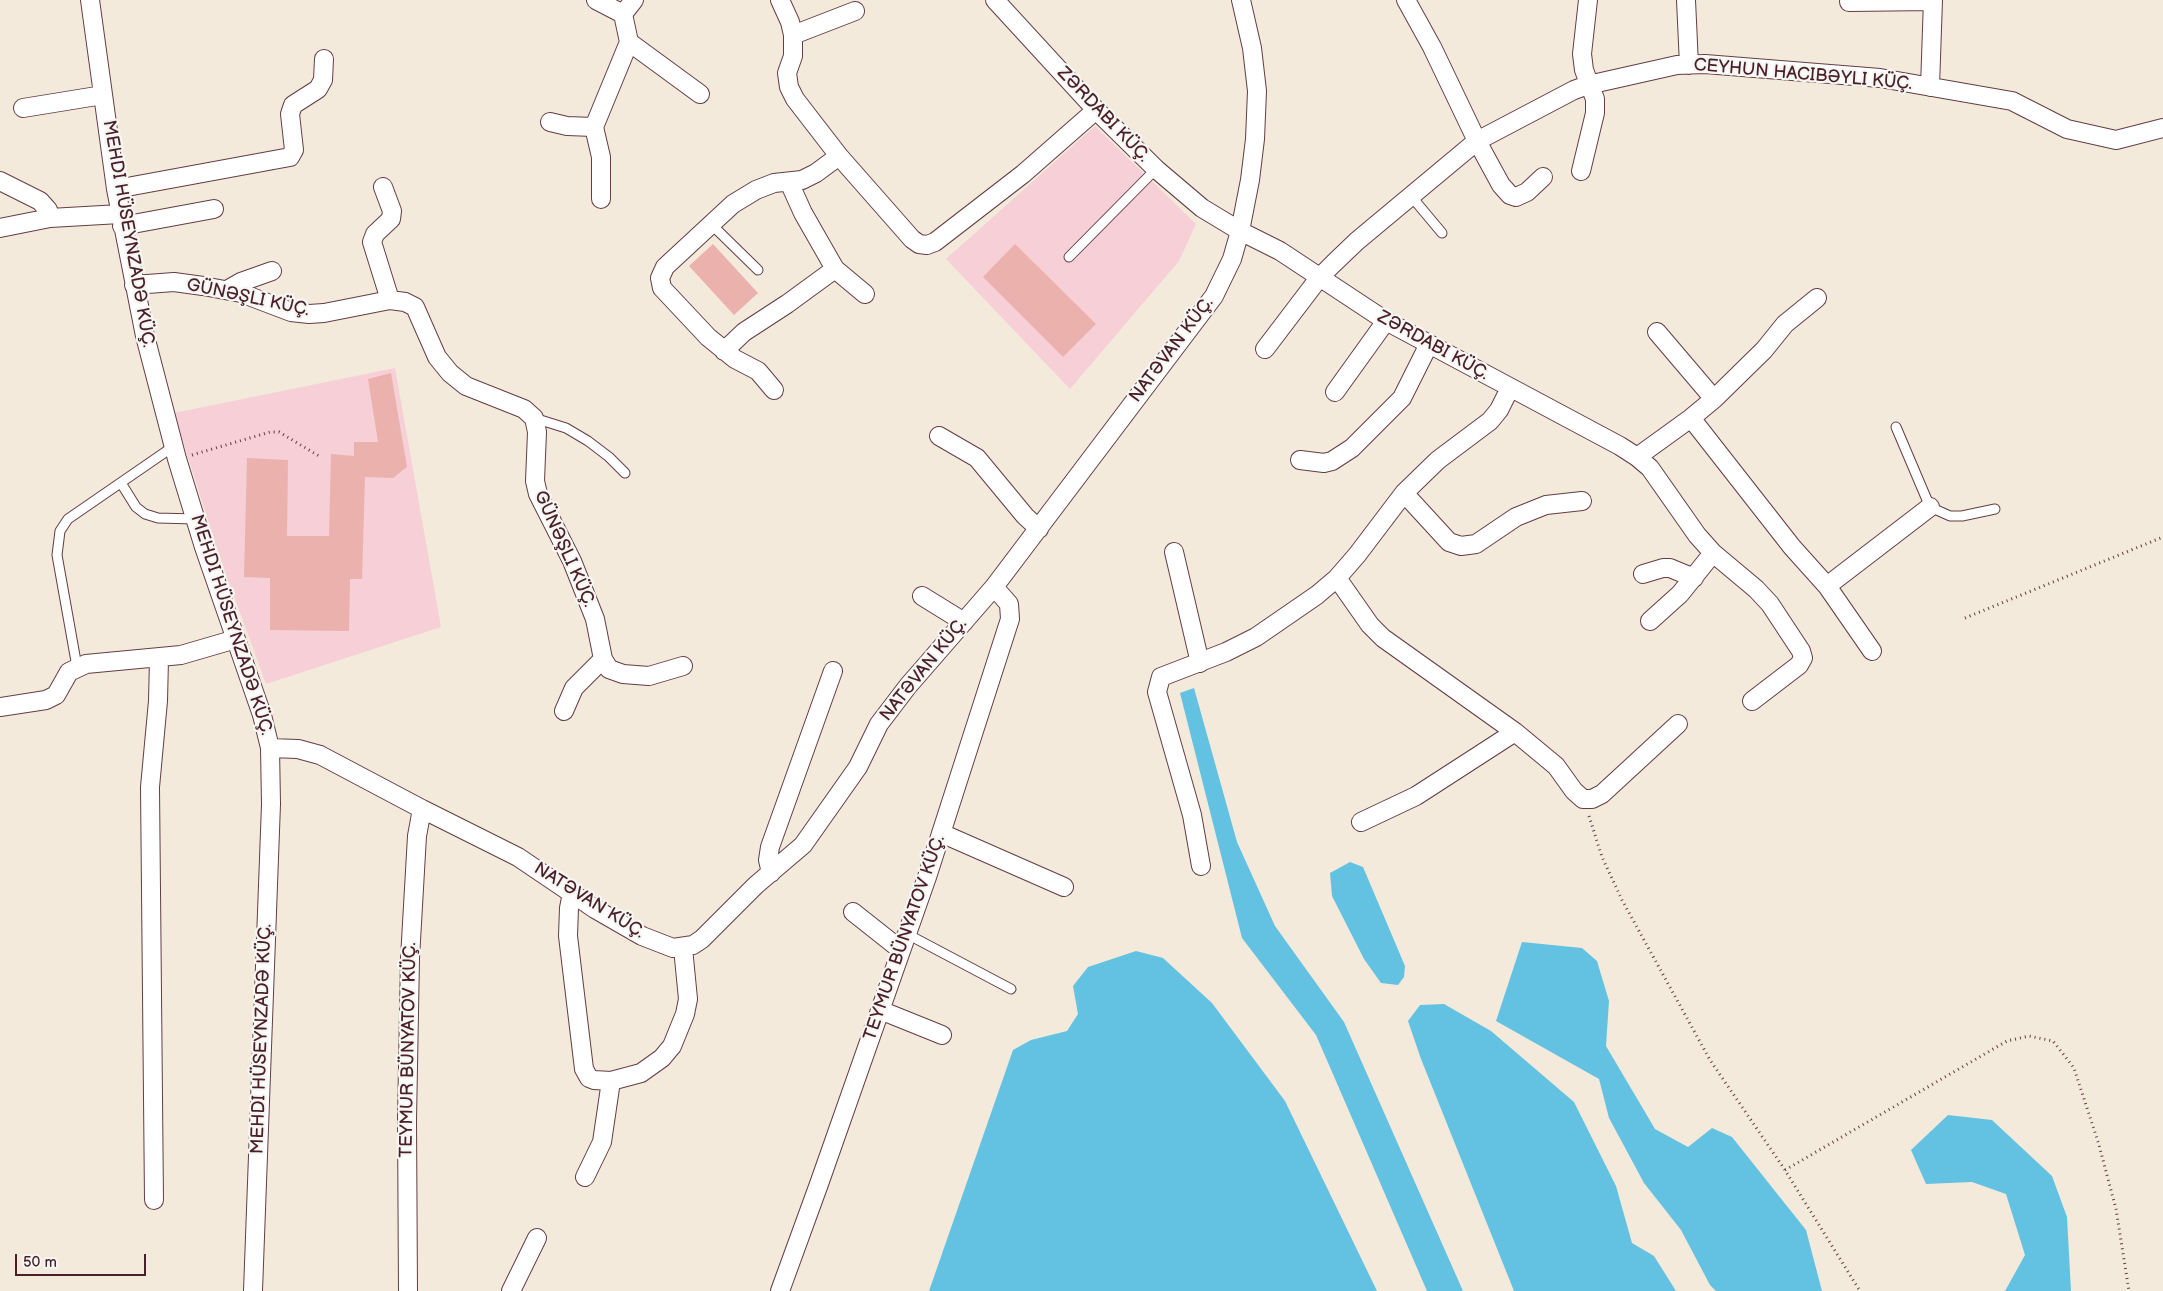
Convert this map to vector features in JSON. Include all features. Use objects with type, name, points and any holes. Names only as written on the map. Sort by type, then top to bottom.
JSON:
[{"type":"street","name":"MEHDI HÜSEYNZADƏ KÜÇ.","points":[[90,0],[116,189],[144,336],[175,453],[195,519],[262,715],[270,748],[271,796],[253,1291]]},
{"type":"street","points":[[596,0],[629,7],[629,42],[594,127],[600,157],[602,199]]},
{"type":"street","points":[[780,0],[790,22],[793,35],[793,56],[787,73],[789,87],[839,156],[912,239],[919,244],[927,245],[935,242],[1023,174],[1096,110]]},
{"type":"street","name":"ZƏRDABI KÜÇ.","points":[[995,0],[1096,110],[1156,169],[1202,208],[1240,231],[1280,251],[1386,320],[1637,457],[1662,483],[1697,534],[1713,552],[1756,589],[1770,604],[1801,651],[1803,658],[1799,665],[1752,702]]},
{"type":"street","name":"NATƏVAN KÜÇ.","points":[[270,748],[298,749],[314,752],[518,857],[633,932],[673,948],[693,945],[702,939],[750,891],[802,845],[858,767],[879,724],[908,686],[994,587],[1214,296],[1232,259],[1240,231],[1251,171],[1257,91],[1252,48],[1242,0]]},
{"type":"street","points":[[1406,0],[1432,47],[1477,141],[1501,185],[1516,197],[1527,192],[1543,177]]},
{"type":"street","points":[[1581,171],[1595,113],[1595,99],[1588,85],[1582,54],[1588,0]]},
{"type":"street","points":[[1686,0],[1689,65]]},
{"type":"street","points":[[1850,2],[1933,0],[1930,87]]},
{"type":"street","points":[[793,35],[855,11]]},
{"type":"street","points":[[629,42],[700,94]]},
{"type":"street","points":[[116,189],[290,157],[294,150],[290,114],[293,105],[318,89],[323,80],[324,59]]},
{"type":"street","points":[[1265,349],[1319,278],[1357,241],[1477,141],[1574,90],[1588,85],[1646,71],[1705,64],[1880,78],[2012,101],[2067,129],[2116,140],[2163,128]]},
{"type":"street","points":[[23,108],[103,95]]},
{"type":"street","points":[[550,122],[568,126],[594,127]]},
{"type":"street","points":[[774,390],[758,371],[724,351],[708,337],[662,288],[660,278],[665,267],[734,204],[756,190],[774,183],[802,180],[816,173],[839,156]]},
{"type":"street","points":[[0,180],[40,201],[48,210],[50,218]]},
{"type":"street","points":[[789,182],[803,213],[834,269],[866,294]]},
{"type":"street","points":[[384,187],[392,211],[391,218],[375,234],[372,242],[390,300]]},
{"type":"street","points":[[0,228],[50,218],[121,220],[214,209]]},
{"type":"street","points":[[724,351],[744,332],[787,304],[834,269]]},
{"type":"street","points":[[227,290],[241,282],[272,271]]},
{"type":"street","name":"GÜNƏŞLI KÜÇ.","points":[[134,285],[174,282],[227,290],[291,312],[309,314],[324,313],[390,300],[405,302],[415,308],[437,357],[450,373],[466,386],[524,409],[534,418],[537,432],[535,481],[538,494],[572,561],[592,611],[603,659]]},
{"type":"street","points":[[1637,457],[1714,399],[1764,350],[1785,324],[1817,298]]},
{"type":"street","points":[[1335,392],[1386,320]]},
{"type":"street","points":[[1657,332],[1714,399]]},
{"type":"street","points":[[1300,460],[1332,461],[1352,448],[1402,398],[1429,344]]},
{"type":"street","points":[[1201,866],[1192,815],[1157,692],[1161,677],[1200,663],[1256,637],[1295,612],[1337,578],[1380,527],[1404,493],[1438,460],[1490,421],[1499,410],[1510,388]]},
{"type":"street","points":[[1691,418],[1792,547],[1827,586],[1872,651]]},
{"type":"street","points":[[939,436],[977,458],[1025,516],[1039,529]]},
{"type":"street","points":[[1404,493],[1449,542],[1461,546],[1476,544],[1516,517],[1546,505],[1582,502]]},
{"type":"street","points":[[1827,586],[1930,507]]},
{"type":"street","points":[[1174,552],[1200,663]]},
{"type":"street","points":[[1650,621],[1680,594],[1713,552]]},
{"type":"street","points":[[1643,574],[1663,568],[1670,568],[1694,578]]},
{"type":"street","points":[[1337,578],[1370,625],[1383,638],[1515,732],[1556,766],[1574,791],[1583,799],[1592,799],[1602,794],[1678,724]]},
{"type":"street","name":"TEYMUR BÜNYATOV KÜÇ.","points":[[780,1291],[904,942],[1010,619],[1009,604],[994,587]]},
{"type":"street","points":[[922,596],[964,622]]},
{"type":"street","points":[[0,707],[46,700],[56,695],[69,672],[86,664],[181,656],[236,640]]},
{"type":"street","points":[[154,1200],[150,787],[158,701],[158,659]]},
{"type":"street","points":[[564,711],[574,688],[603,659],[609,669],[623,674],[649,676],[683,666]]},
{"type":"street","points":[[770,873],[768,860],[770,847],[833,671]]},
{"type":"street","points":[[1361,822],[1416,796],[1515,732]]},
{"type":"street","name":"TEYMUR BÜNYATOV KÜÇ.","points":[[408,1291],[407,1120],[410,958],[417,836],[422,809]]},
{"type":"street","points":[[941,833],[1064,887]]},
{"type":"street","points":[[572,893],[569,908],[568,936],[584,1069],[589,1078],[611,1081],[641,1073],[662,1058],[672,1046],[685,1014],[688,999],[683,948]]},
{"type":"street","points":[[853,912],[904,942]]},
{"type":"street","points":[[880,1010],[942,1035]]},
{"type":"street","points":[[585,1177],[602,1142],[611,1081]]},
{"type":"street","points":[[512,1291],[537,1238]]},
{"type":"lane","points":[[1069,257],[1156,169]]},
{"type":"lane","points":[[1411,196],[1442,233]]},
{"type":"lane","points":[[711,224],[758,270]]},
{"type":"lane","points":[[534,418],[566,428],[588,441],[609,457],[625,473]]},
{"type":"lane","points":[[1896,427],[1930,507],[1950,516],[1962,516],[1995,509]]},
{"type":"lane","points":[[77,667],[57,555],[60,531],[68,519],[120,483],[175,453]]},
{"type":"lane","points":[[120,483],[136,507],[144,514],[158,518],[195,519]]},
{"type":"lane","points":[[904,942],[1012,989]]},
{"type":"path","points":[[175,453],[270,432],[279,432],[319,456]]},
{"type":"path","points":[[1965,618],[2163,538]]},
{"type":"path","points":[[1583,799],[1602,857],[1622,900],[1710,1060],[1785,1170],[1860,1291]]},
{"type":"path","points":[[1785,1170],[2007,1041],[2029,1036],[2053,1041],[2074,1068],[2099,1145],[2116,1209],[2129,1291]]},
{"type":"shaded area","points":[[1095,126],[1196,224],[1179,261],[1070,389],[946,259]]},
{"type":"shaded area","points":[[395,368],[441,627],[266,684],[219,555],[174,413]]},
{"type":"water","points":[[1194,688],[1237,842],[1275,926],[1344,1022],[1463,1291],[1427,1291],[1316,1035],[1242,938],[1180,693]]},
{"type":"water","points":[[1350,862],[1363,867],[1405,966],[1404,977],[1398,985],[1381,983],[1364,959],[1332,896],[1330,873]]},
{"type":"water","points":[[1522,942],[1582,948],[1597,961],[1609,1001],[1606,1046],[1655,1129],[1688,1147],[1712,1128],[1732,1137],[1806,1230],[1822,1291],[1716,1291],[1710,1285],[1681,1230],[1644,1183],[1609,1118],[1599,1079],[1496,1021]]},
{"type":"water","points":[[1136,951],[1163,958],[1212,1003],[1285,1101],[1377,1291],[929,1291],[1013,1050],[1031,1040],[1067,1031],[1078,1014],[1073,986],[1088,967]]},
{"type":"water","points":[[1444,1004],[1491,1031],[1574,1102],[1616,1186],[1632,1243],[1654,1256],[1676,1291],[1514,1291],[1421,1059],[1408,1021],[1420,1005]]},
{"type":"water","points":[[1948,1115],[1992,1120],[2052,1176],[2067,1217],[2071,1291],[2005,1291],[2025,1255],[2006,1194],[1972,1182],[1926,1184],[1911,1150]]},
{"type":"building","points":[[713,244],[758,293],[734,315],[689,266]]},
{"type":"building","points":[[1015,244],[1096,324],[1063,357],[983,277]]},
{"type":"building","points":[[391,373],[407,467],[393,478],[365,477],[362,579],[350,579],[349,631],[270,630],[270,578],[244,577],[247,458],[288,460],[287,536],[329,536],[331,454],[354,456],[354,442],[378,442],[368,379]]}]
